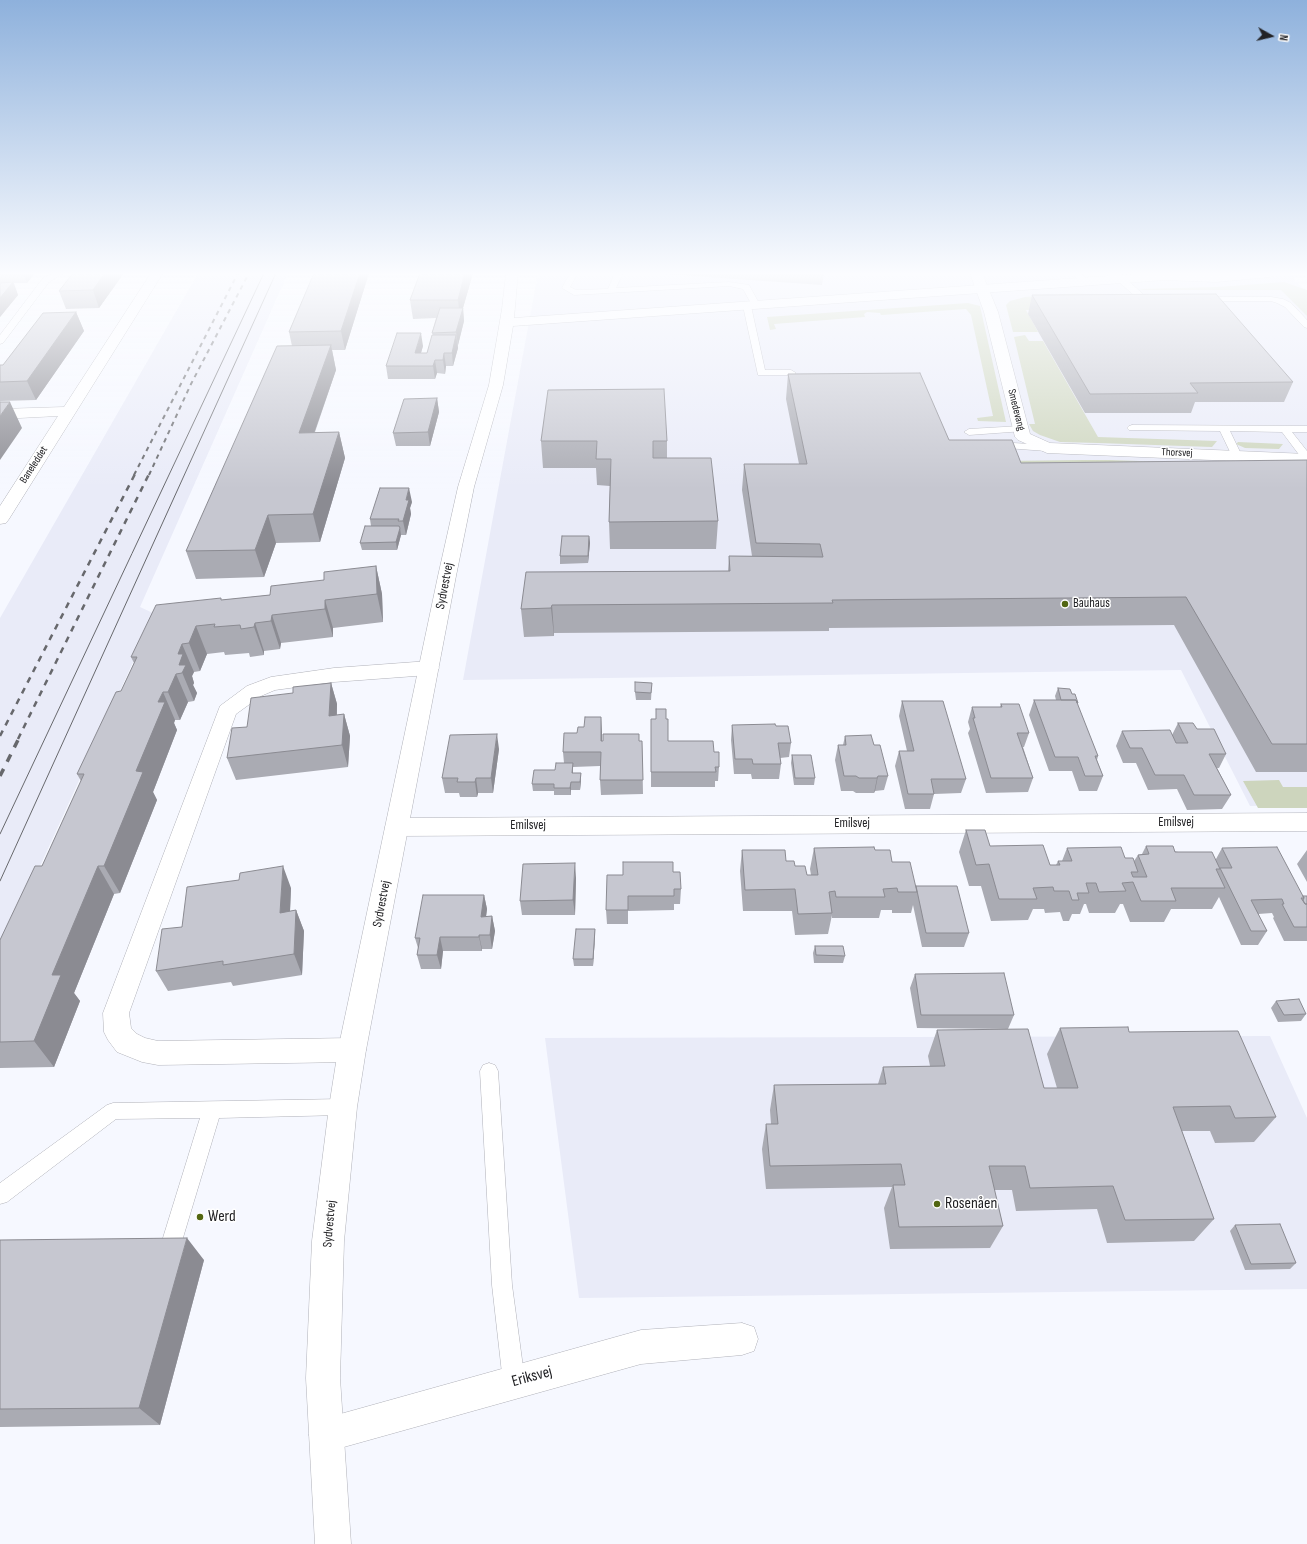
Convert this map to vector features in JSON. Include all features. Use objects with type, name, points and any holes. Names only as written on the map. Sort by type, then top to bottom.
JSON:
[{"type":"street","name":"Baneleddet","points":[[0,519],[111,345]]},
{"type":"street","name":"Sydvestvej","points":[[333,1544],[323,1378],[328,1241],[343,1107],[352,1050],[466,487],[496,384],[503,345]]},
{"type":"street","name":"Smedevang","points":[[1000,345],[1023,437],[1047,448]]},
{"type":"street","points":[[0,414],[68,412]]},
{"type":"street","name":"Thorsvej","points":[[1047,448],[1307,458]]},
{"type":"street","points":[[352,1050],[158,1053],[142,1050],[127,1043],[118,1032],[116,1013],[227,711],[249,695],[271,684],[334,675],[429,668]]},
{"type":"street","name":"Emilsvej","points":[[397,827],[1307,822]]},
{"type":"street","name":"Eriksvej","points":[[326,1435],[641,1347],[742,1338]]},
{"type":"lane","points":[[757,345],[761,373],[791,373]]},
{"type":"lane","points":[[969,432],[1021,428]]},
{"type":"lane","points":[[1132,428],[1307,429]]},
{"type":"lane","points":[[1222,428],[1237,456]]},
{"type":"lane","points":[[1285,429],[1307,458]]},
{"type":"lane","points":[[987,444],[1047,448]]},
{"type":"lane","points":[[489,1071],[502,1285],[514,1382]]},
{"type":"lane","points":[[0,1195],[113,1111],[343,1107]]},
{"type":"lane","points":[[172,1241],[212,1110]]},
{"type":"shaded area","points":[[157,345],[256,345],[140,607],[155,614],[0,954],[0,618]]},
{"type":"shaded area","points":[[525,345],[1307,345],[1307,805],[1250,806],[1181,670],[463,680]]},
{"type":"shaded area","name":"Rosenåen","points":[[1270,1036],[1307,1118],[1307,1289],[579,1298],[545,1038]]},
{"type":"green space","points":[[978,345],[989,345],[1006,422],[978,421],[977,418],[993,416]]},
{"type":"green space","points":[[1016,345],[1045,345],[1098,437],[1217,441],[1212,447],[1060,442],[1033,431],[1029,424],[1035,424]]},
{"type":"green space","points":[[1238,442],[1283,444],[1279,449],[1245,448],[1236,444]]},
{"type":"green space","points":[[1109,460],[1231,464],[1004,464],[1004,461]]},
{"type":"green space","points":[[1279,780],[1283,787],[1307,787],[1307,808],[1258,808],[1243,781]]},
{"type":"building","points":[[18,345],[53,345],[27,381],[0,382],[0,365],[3,365]]},
{"type":"building","points":[[331,345],[299,433],[339,432],[313,514],[268,515],[255,550],[186,551],[277,346]]},
{"type":"building","points":[[393,345],[417,345],[415,353],[427,353],[429,345],[454,345],[452,353],[444,353],[443,360],[435,360],[433,366],[386,366]]},
{"type":"building","points":[[1061,345],[1261,345],[1293,382],[1190,383],[1198,393],[1090,394]]},
{"type":"building","name":"Bauhaus","points":[[920,373],[949,440],[1012,440],[1021,463],[1307,460],[1307,744],[1272,744],[1186,597],[832,600],[833,603],[552,605],[551,608],[521,609],[526,572],[730,571],[729,556],[823,557],[820,544],[756,543],[744,464],[807,464],[788,374]]},
{"type":"building","points":[[664,389],[667,441],[653,441],[653,458],[711,458],[718,521],[609,522],[611,459],[596,459],[597,441],[541,441],[548,390]]},
{"type":"building","points":[[437,398],[428,432],[393,433],[404,399]]},
{"type":"building","points":[[0,402],[10,402],[0,416]]},
{"type":"building","points":[[380,488],[409,488],[406,500],[409,500],[403,521],[398,521],[399,519],[370,519]]},
{"type":"building","points":[[365,526],[399,526],[400,528],[396,542],[360,543]]},
{"type":"building","points":[[562,536],[589,536],[588,556],[560,556]]},
{"type":"building","points":[[376,566],[377,594],[325,600],[325,609],[272,615],[271,621],[255,623],[254,627],[241,629],[240,625],[214,627],[215,624],[196,626],[189,643],[182,644],[178,654],[183,654],[179,665],[186,665],[182,673],[176,674],[168,692],[163,692],[158,702],[165,702],[136,771],[143,772],[104,866],[98,866],[52,975],[61,975],[34,1041],[0,1042],[0,940],[35,866],[42,866],[84,774],[77,774],[116,692],[121,691],[137,657],[131,657],[156,605],[221,598],[221,600],[270,595],[271,586],[324,580],[324,572]]},
{"type":"building","points":[[635,682],[652,683],[651,693],[635,692]]},
{"type":"building","points":[[331,683],[329,716],[344,714],[342,745],[227,758],[232,728],[247,727],[251,698],[293,693],[293,687]]},
{"type":"building","points":[[1058,688],[1070,689],[1072,694],[1075,694],[1078,703],[1076,700],[1061,700]]},
{"type":"building","points":[[1034,700],[1076,700],[1098,756],[1095,756],[1103,776],[1085,776],[1078,757],[1055,757]]},
{"type":"building","points":[[902,701],[943,701],[966,779],[931,779],[934,794],[908,794],[899,751],[914,751]]},
{"type":"building","points":[[1001,704],[1019,704],[1029,733],[1017,733],[1033,778],[991,778],[973,718],[975,718],[972,707],[1002,707]]},
{"type":"building","points":[[656,709],[666,709],[666,719],[668,719],[668,741],[713,741],[714,752],[719,752],[719,767],[715,767],[716,772],[651,772],[651,719],[656,719]]},
{"type":"building","points":[[585,717],[601,717],[601,741],[603,741],[603,734],[639,734],[639,741],[642,741],[643,780],[600,780],[601,752],[563,752],[564,733],[577,733],[578,727],[584,727]]},
{"type":"building","points":[[1178,723],[1193,723],[1197,729],[1214,729],[1226,754],[1209,754],[1231,795],[1194,795],[1184,775],[1155,775],[1142,748],[1130,748],[1122,731],[1170,730],[1176,743],[1188,743]]},
{"type":"building","points":[[775,724],[776,726],[788,726],[791,743],[778,743],[781,764],[753,764],[752,759],[735,759],[732,725]]},
{"type":"building","points":[[497,734],[491,778],[476,778],[475,782],[457,782],[458,778],[442,778],[450,735]]},
{"type":"building","points":[[871,735],[874,745],[880,745],[888,776],[878,776],[877,778],[859,778],[856,776],[844,776],[838,745],[846,745],[845,736]]},
{"type":"building","points":[[792,755],[811,755],[815,778],[795,778]]},
{"type":"building","points":[[556,763],[573,763],[572,773],[581,773],[580,782],[571,782],[570,788],[554,788],[554,784],[532,784],[534,770],[555,770]]},
{"type":"building","points":[[966,830],[985,830],[990,846],[1043,845],[1050,865],[1060,865],[1058,861],[1072,861],[1067,848],[1121,847],[1125,858],[1133,858],[1138,872],[1131,872],[1133,877],[1147,877],[1138,855],[1149,854],[1146,846],[1173,846],[1175,852],[1212,852],[1220,869],[1216,869],[1225,888],[1171,888],[1176,901],[1141,901],[1133,882],[1122,883],[1126,891],[1099,892],[1096,883],[1086,883],[1089,893],[1077,893],[1079,900],[1072,900],[1069,891],[1054,891],[1053,887],[1033,888],[1037,899],[999,899],[989,864],[976,865]]},
{"type":"building","points":[[874,847],[875,850],[890,850],[892,862],[910,862],[917,892],[898,892],[897,888],[883,889],[885,897],[836,897],[835,891],[829,892],[832,913],[798,914],[795,889],[745,890],[742,850],[785,850],[786,861],[794,861],[795,866],[805,866],[807,875],[818,875],[814,848]]},
{"type":"building","points":[[1277,847],[1304,898],[1301,898],[1305,904],[1307,904],[1307,927],[1294,927],[1282,904],[1284,904],[1282,899],[1251,900],[1267,931],[1251,931],[1220,868],[1232,868],[1222,848]]},
{"type":"building","points":[[623,862],[673,862],[673,872],[680,872],[681,889],[674,889],[674,896],[628,896],[628,910],[606,910],[607,875],[623,875]]},
{"type":"building","points":[[575,863],[573,900],[520,901],[523,864]]},
{"type":"building","points":[[283,866],[280,913],[296,910],[294,954],[223,965],[223,961],[156,971],[162,929],[182,927],[187,887],[239,880],[240,873]]},
{"type":"building","points":[[916,886],[957,886],[969,933],[926,933]]},
{"type":"building","points":[[423,895],[484,895],[481,917],[492,916],[490,935],[479,935],[479,937],[440,937],[437,955],[417,955],[420,938],[415,938]]},
{"type":"building","points":[[1303,896],[1307,896],[1307,904],[1305,904],[1303,900]]},
{"type":"building","points":[[576,929],[595,929],[593,959],[573,959]]},
{"type":"building","points":[[815,946],[843,946],[845,956],[816,955]]},
{"type":"building","points":[[1004,973],[1014,1015],[921,1015],[915,974]]},
{"type":"building","points":[[1299,999],[1306,1014],[1284,1015],[1276,1001]]},
{"type":"building","points":[[1128,1027],[1129,1032],[1238,1031],[1276,1117],[1235,1118],[1230,1106],[1173,1107],[1214,1219],[1125,1220],[1113,1186],[1030,1188],[1025,1166],[989,1166],[1003,1226],[899,1227],[893,1185],[905,1185],[901,1164],[770,1166],[766,1124],[778,1124],[774,1085],[886,1084],[883,1067],[945,1066],[937,1030],[1028,1029],[1044,1088],[1078,1088],[1060,1028]]},
{"type":"building","points":[[1280,1224],[1296,1263],[1251,1264],[1235,1225]]},
{"type":"building","points":[[187,1238],[139,1408],[0,1409],[0,1240]]},
{"type":"tram line","points":[[0,834],[230,345]]},
{"type":"tram line","points":[[0,881],[243,345]]},
{"type":"railway","points":[[134,475],[201,345]]},
{"type":"railway","points":[[149,475],[191,384],[211,345]]},
{"type":"railway","points":[[0,736],[135,474]]},
{"type":"railway","points":[[18,739],[149,474]]},
{"type":"railway","points":[[0,776],[19,738]]},
{"type":"place","name":"Bauhaus","points":[[1065,604]]},
{"type":"place","name":"Rosenåen","points":[[937,1204]]},
{"type":"place","name":"Werd","points":[[200,1217]]}]
